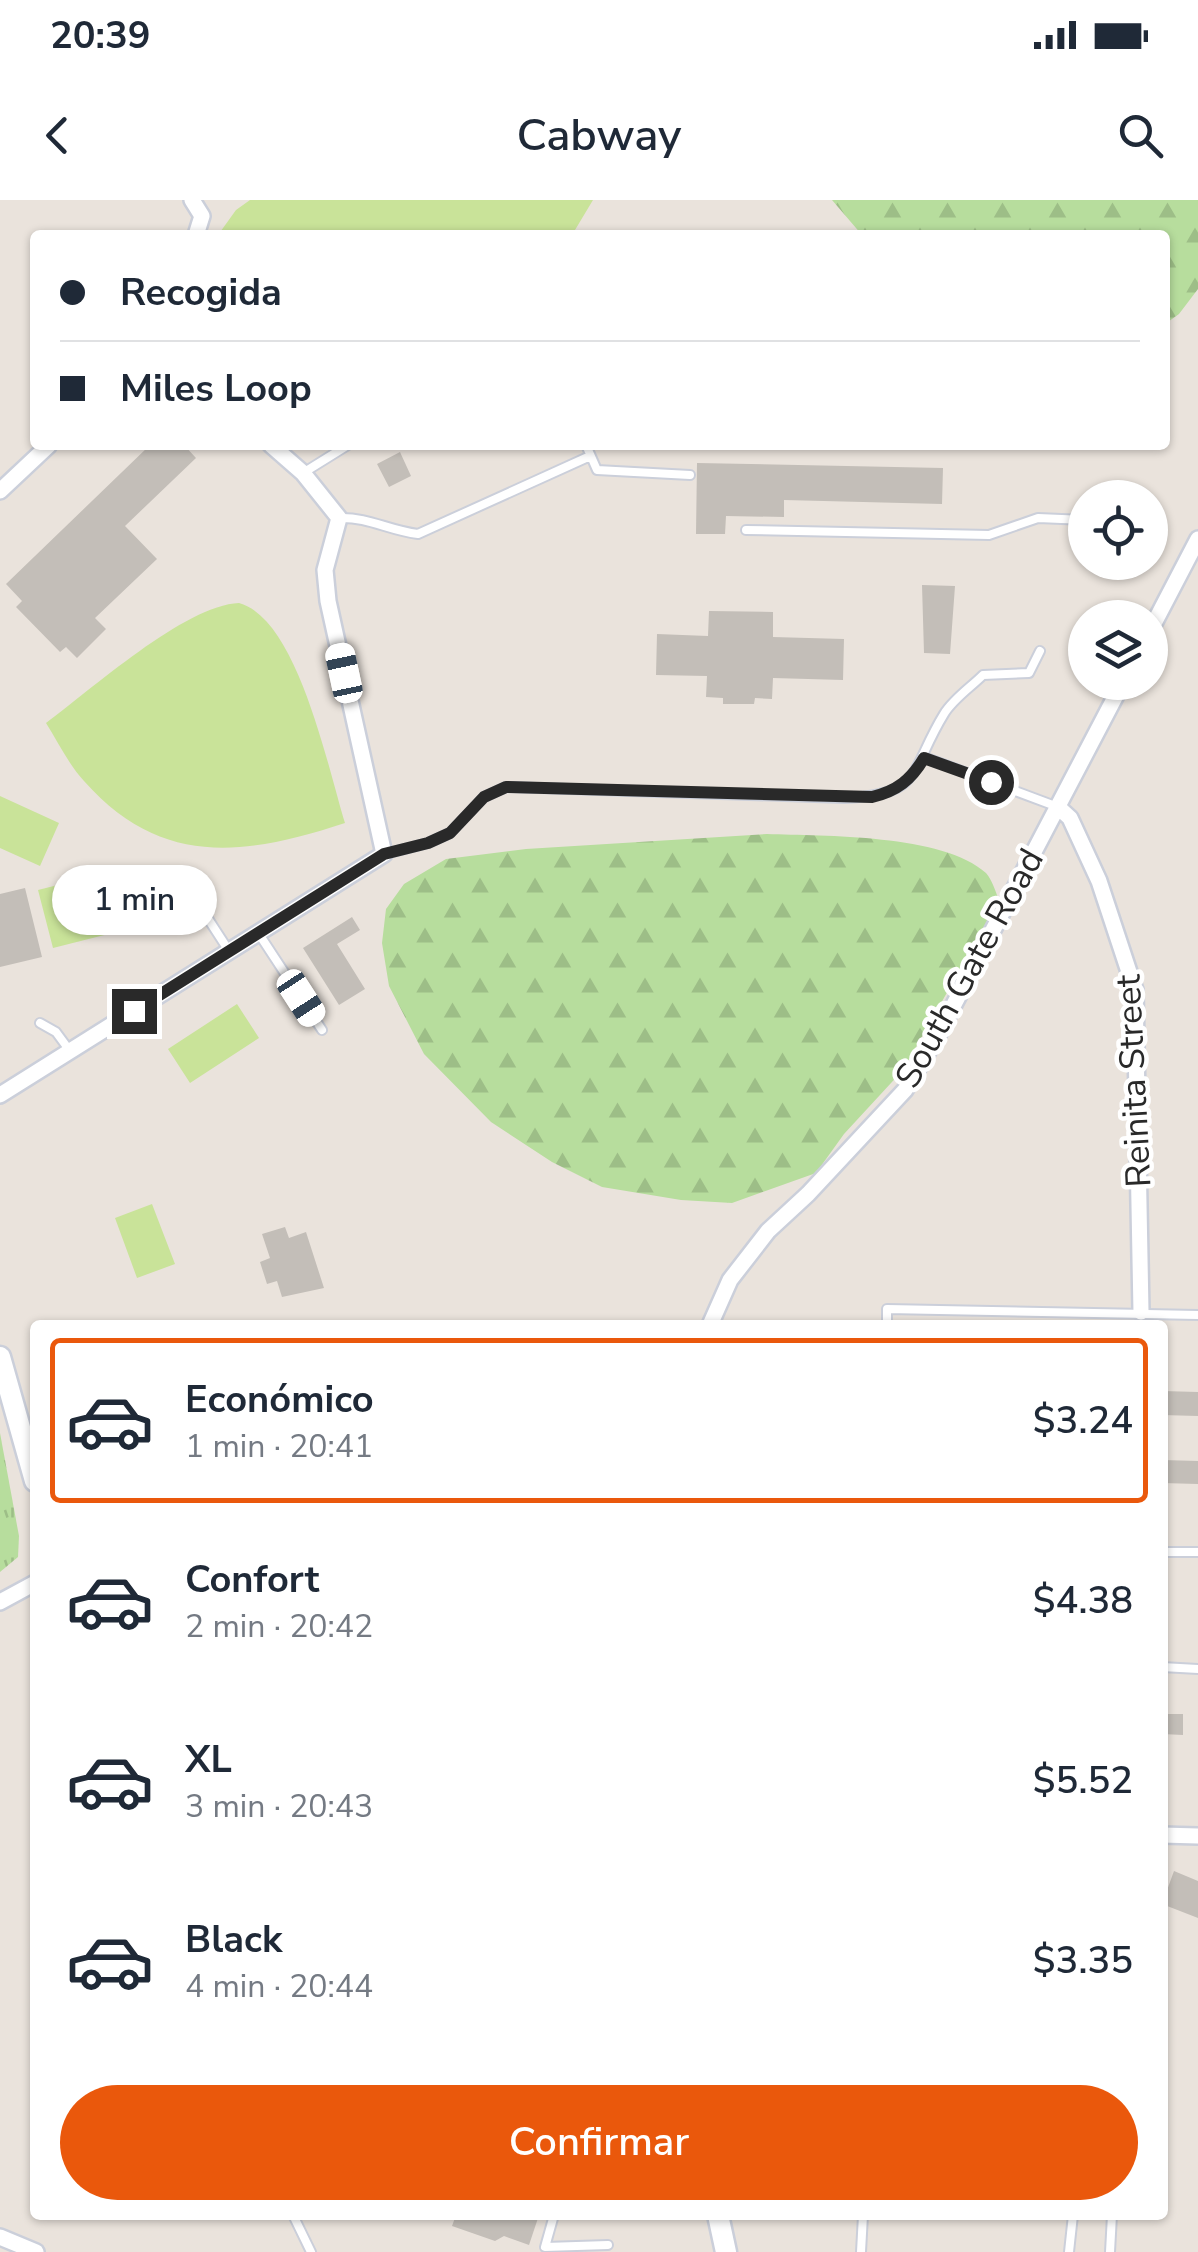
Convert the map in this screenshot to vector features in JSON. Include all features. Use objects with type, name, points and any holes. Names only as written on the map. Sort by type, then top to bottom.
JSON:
[{"type":"street","points":[[192,200],[202,216],[198,230]]},
{"type":"street","points":[[0,492],[43,450]]},
{"type":"street","points":[[0,1095],[384,854],[328,601],[325,570],[338,518],[303,473],[277,450]]},
{"type":"street","points":[[1166,600],[1198,539]]},
{"type":"street","name":"South Gate Road","points":[[712,1320],[730,1280],[768,1231],[905,1090],[939,1033],[1114,700]]},
{"type":"street","name":"Reinita Street","points":[[1058,807],[1070,818],[1099,881],[1136,990],[1136,1316]]},
{"type":"street","points":[[0,1357],[30,1463]]},
{"type":"street","points":[[0,1602],[30,1586]]},
{"type":"street","points":[[1168,1835],[1198,1836]]},
{"type":"street","points":[[719,2220],[727,2252]]},
{"type":"street","points":[[0,2236],[36,2252]]},
{"type":"lane","points":[[303,473],[340,450]]},
{"type":"lane","points":[[587,450],[597,470],[690,474]]},
{"type":"lane","points":[[338,518],[362,518],[388,530],[418,534],[588,457]]},
{"type":"lane","points":[[746,530],[988,535],[1038,518],[1068,519]]},
{"type":"lane","points":[[384,854],[450,833],[484,797],[506,787],[872,797],[893,792],[913,776],[946,710],[984,675],[1029,673],[1040,651]]},
{"type":"lane","points":[[924,758],[1058,807]]},
{"type":"lane","points":[[205,914],[230,951]]},
{"type":"lane","points":[[258,933],[322,1030]]},
{"type":"lane","points":[[40,1024],[56,1032],[70,1051]]},
{"type":"lane","points":[[887,1320],[887,1309],[1198,1315]]},
{"type":"lane","points":[[1168,1552],[1198,1552]]},
{"type":"lane","points":[[1168,1668],[1198,1670]]},
{"type":"lane","points":[[295,2220],[311,2252]]},
{"type":"lane","points":[[553,2220],[545,2247],[608,2245]]},
{"type":"lane","points":[[861,2252],[863,2220]]},
{"type":"lane","points":[[1069,2252],[1072,2220]]},
{"type":"lane","points":[[1110,2252],[1112,2220]]},
{"type":"green space","points":[[250,200],[593,200],[575,230],[222,230],[236,210]]},
{"type":"green space","points":[[832,200],[1198,200],[1198,289],[1170,320],[1170,230],[858,230]]},
{"type":"green space","points":[[239,603],[260,615],[294,665],[320,734],[345,823],[273,843],[239,847],[206,847],[174,841],[143,829],[113,809],[79,775],[46,723],[166,633],[217,607]]},
{"type":"green space","points":[[0,796],[59,823],[40,866],[0,848]]},
{"type":"green space","points":[[767,834],[882,840],[942,851],[967,860],[986,873],[999,901],[903,1070],[844,1134],[816,1173],[732,1203],[681,1200],[602,1187],[552,1162],[491,1122],[424,1054],[389,986],[382,943],[386,909],[404,884],[446,859],[526,849]]},
{"type":"green space","points":[[125,868],[140,926],[53,948],[38,890]]},
{"type":"green space","points":[[237,1004],[259,1038],[190,1083],[168,1049]]},
{"type":"green space","points":[[152,1204],[175,1264],[137,1278],[115,1218]]},
{"type":"green space","points":[[0,1433],[19,1536],[18,1557],[0,1572]]},
{"type":"building","points":[[145,450],[189,450],[196,458],[125,526],[157,559],[95,618],[106,629],[77,658],[66,647],[60,652],[16,607],[22,601],[6,584]]},
{"type":"building","points":[[400,452],[411,476],[389,487],[377,464]]},
{"type":"building","points":[[697,463],[943,468],[942,504],[784,500],[784,517],[726,516],[725,534],[696,534]]},
{"type":"building","points":[[922,585],[955,586],[950,654],[924,653]]},
{"type":"building","points":[[709,611],[773,612],[773,637],[844,639],[843,680],[773,678],[772,699],[755,698],[754,704],[723,704],[723,698],[706,697],[707,676],[656,675],[657,634],[708,636]]},
{"type":"building","points":[[25,888],[42,957],[0,967],[0,894]]},
{"type":"building","points":[[352,917],[360,930],[337,944],[365,989],[339,1005],[303,948]]},
{"type":"building","points":[[285,1227],[289,1238],[306,1232],[324,1288],[282,1297],[277,1281],[267,1284],[260,1262],[270,1258],[262,1234]]},
{"type":"building","points":[[1168,1391],[1198,1392],[1198,1416],[1168,1415]]},
{"type":"building","points":[[1168,1460],[1198,1461],[1198,1484],[1168,1483]]},
{"type":"building","points":[[1168,1714],[1183,1714],[1183,1735],[1168,1734]]},
{"type":"building","points":[[1174,1871],[1198,1881],[1198,1918],[1168,1906],[1168,1888]]},
{"type":"building","points":[[454,2220],[537,2220],[529,2245],[504,2236],[495,2241],[452,2226]]},
{"type":"route","points":[[134,1011],[384,854],[450,833],[484,797],[506,787],[872,797],[893,792],[913,776],[924,758],[991,782]]}]
